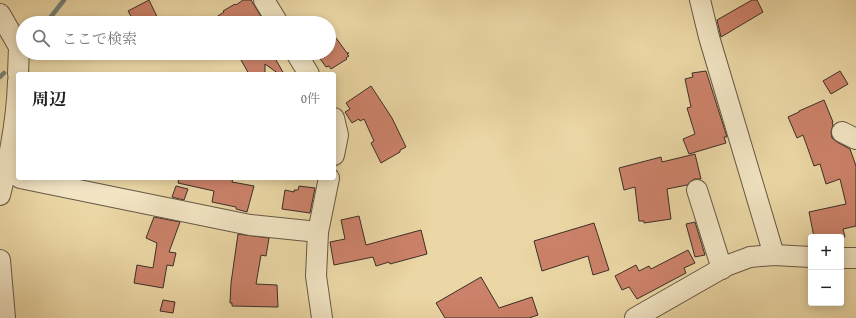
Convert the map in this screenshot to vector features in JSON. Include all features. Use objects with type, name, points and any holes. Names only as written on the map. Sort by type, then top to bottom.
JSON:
[{"type":"street","points":[[264,0],[274,16]]},
{"type":"street","points":[[700,0],[709,37],[774,255]]},
{"type":"street","points":[[0,14],[16,42]]},
{"type":"street","points":[[18,72],[19,60]]},
{"type":"street","points":[[300,60],[308,72]]},
{"type":"street","points":[[336,126],[338,135],[336,145]]},
{"type":"street","points":[[0,195],[15,177],[16,136]]},
{"type":"street","points":[[30,180],[250,225],[318,232]]},
{"type":"street","points":[[322,318],[316,276],[318,232],[329,180]]},
{"type":"street","points":[[697,190],[722,269]]},
{"type":"street","points":[[635,318],[722,269],[750,257],[774,255],[808,257]]},
{"type":"street","points":[[844,258],[856,258]]},
{"type":"street","points":[[0,260],[4,318]]},
{"type":"building","points":[[149,0],[157,16],[131,16],[128,11]]},
{"type":"building","points":[[243,0],[251,0],[261,16],[218,16],[224,12],[223,11],[235,4],[236,5]]},
{"type":"building","points":[[752,0],[757,0],[763,12],[721,37],[717,20]]},
{"type":"building","points":[[336,38],[347,53],[349,53],[347,54],[349,56],[346,58],[347,59],[331,69],[329,66],[326,67],[321,60],[336,60]]},
{"type":"building","points":[[241,60],[276,60],[283,72],[276,72],[265,64],[265,72],[248,72]]},
{"type":"building","points":[[706,71],[727,137],[724,137],[726,143],[689,154],[683,139],[695,134],[687,108],[691,107],[685,79],[693,77],[692,73]]},
{"type":"building","points":[[840,71],[848,84],[831,94],[823,81]]},
{"type":"building","points":[[371,86],[392,118],[406,147],[381,163],[371,143],[374,141],[364,119],[360,121],[359,119],[352,123],[345,112],[350,109],[346,103]]},
{"type":"building","points":[[824,100],[833,122],[831,132],[832,138],[850,149],[856,166],[856,226],[843,229],[845,237],[844,234],[813,234],[809,212],[846,204],[840,179],[826,184],[820,164],[814,166],[803,135],[797,138],[788,117]]},
{"type":"building","points":[[695,154],[701,179],[694,179],[687,185],[667,189],[671,219],[644,223],[644,221],[639,221],[635,187],[624,190],[619,168],[661,157],[662,162]]},
{"type":"building","points":[[179,180],[232,180],[232,182],[254,186],[247,212],[236,209],[236,207],[212,202],[214,191],[178,183]]},
{"type":"building","points":[[176,186],[188,189],[184,200],[172,197]]},
{"type":"building","points":[[299,186],[315,188],[310,213],[282,209],[285,190],[294,192],[294,190],[298,190]]},
{"type":"building","points":[[359,216],[366,245],[421,230],[427,254],[390,264],[389,262],[376,266],[373,257],[334,265],[330,242],[345,239],[341,220]]},
{"type":"building","points":[[154,217],[180,222],[169,252],[176,253],[173,266],[167,265],[163,288],[134,283],[137,265],[153,268],[157,243],[146,238]]},
{"type":"building","points":[[695,222],[705,255],[695,257],[686,224]]},
{"type":"building","points":[[594,223],[609,270],[593,275],[588,256],[542,271],[534,241]]},
{"type":"building","points":[[238,234],[269,238],[266,256],[261,255],[256,284],[277,285],[278,307],[232,306],[232,303],[230,303],[231,283]]},
{"type":"building","points":[[688,250],[695,263],[684,268],[686,273],[637,299],[629,287],[622,290],[615,276],[636,265],[639,271],[649,266],[651,269]]},
{"type":"building","points":[[481,277],[499,308],[532,297],[538,315],[529,318],[445,318],[436,303]]},
{"type":"building","points":[[163,300],[175,302],[173,313],[160,311]]},
{"type":"waterway","points":[[51,16],[64,0]]},
{"type":"waterway","points":[[0,77],[4,73]]}]
